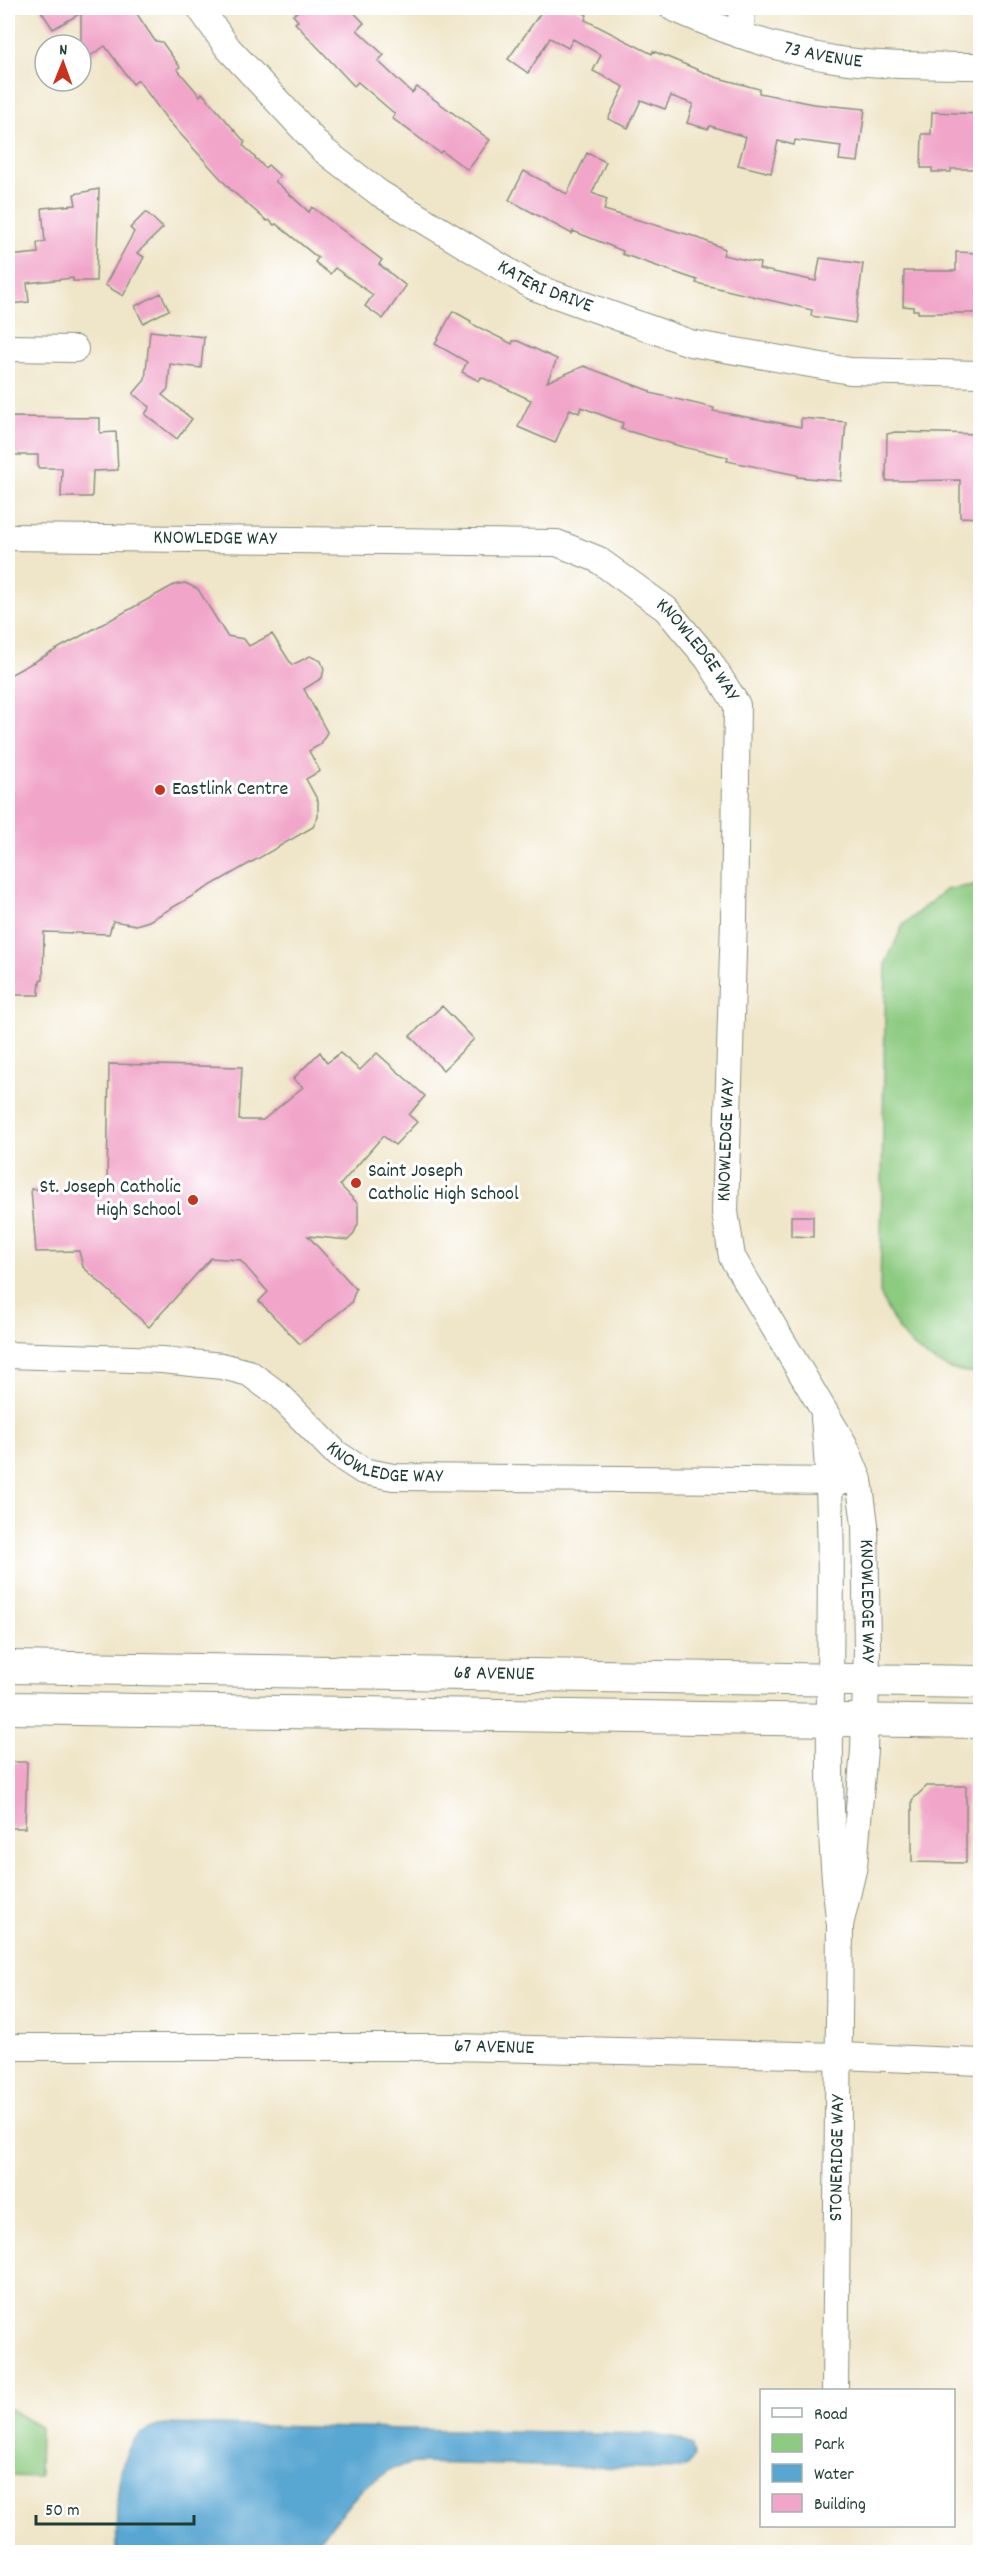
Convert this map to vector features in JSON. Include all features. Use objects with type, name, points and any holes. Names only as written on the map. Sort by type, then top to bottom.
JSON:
[{"type":"main road","name":"68 AVENUE","points":[[8,1667],[981,1682]]},
{"type":"main road","name":"68 AVENUE","points":[[8,1708],[981,1722]]},
{"type":"street","name":"KATERI DRIVE","points":[[200,8],[228,48],[322,149],[379,193],[534,287],[690,343],[850,370],[981,375]]},
{"type":"street","name":"73 AVENUE","points":[[673,8],[740,35],[804,53],[894,65],[981,66]]},
{"type":"street","points":[[740,35],[742,8]]},
{"type":"street","points":[[8,348],[75,349]]},
{"type":"street","name":"KNOWLEDGE WAY","points":[[8,537],[557,543],[597,559],[666,609],[708,659],[737,705],[734,919],[725,1212],[732,1257],[845,1446],[859,1480],[865,1524],[864,1721]]},
{"type":"street","name":"KNOWLEDGE WAY","points":[[8,1355],[162,1360],[222,1366],[249,1373],[279,1395],[337,1454],[363,1471],[393,1477],[859,1480]]},
{"type":"street","name":"KNOWLEDGE WAY","points":[[824,1412],[830,1481],[830,1721]]},
{"type":"street","name":"STONERIDGE WAY","points":[[830,1721],[833,1869],[840,1925],[835,2389]]},
{"type":"street","name":"STONERIDGE WAY","points":[[840,1925],[854,1866],[864,1721]]},
{"type":"street","name":"67 AVENUE","points":[[8,2047],[450,2048],[840,2056],[981,2062]]},
{"type":"green space","points":[[980,884],[980,1373],[952,1369],[935,1362],[914,1347],[891,1318],[880,1293],[886,963],[903,925],[945,890]]},
{"type":"green space","points":[[8,2408],[40,2427],[39,2477],[8,2476]]},
{"type":"water","points":[[164,2424],[650,2434],[678,2439],[692,2445],[694,2456],[689,2465],[681,2469],[414,2463],[389,2470],[363,2488],[308,2552],[117,2552],[118,2493],[123,2463],[128,2450],[138,2436]]},
{"type":"building","points":[[39,8],[133,8],[155,41],[162,42],[180,67],[177,69],[200,96],[202,93],[245,142],[243,145],[265,168],[268,165],[280,176],[275,181],[309,212],[312,207],[382,260],[379,264],[406,286],[383,319],[365,306],[373,295],[335,268],[330,274],[315,262],[318,258],[276,224],[267,221],[231,190],[166,118],[138,80],[133,84],[105,46],[93,54],[93,33],[81,33],[81,13],[53,29]]},
{"type":"building","points":[[302,8],[350,8],[364,23],[357,30],[384,55],[378,61],[412,93],[417,87],[490,140],[468,170],[392,118],[395,114],[358,82],[354,86],[295,23],[298,21],[293,15]]},
{"type":"building","points":[[544,8],[575,8],[587,15],[585,20],[652,54],[653,51],[715,77],[759,89],[759,93],[813,104],[865,109],[858,162],[839,160],[841,146],[795,140],[794,145],[778,141],[771,173],[738,165],[746,137],[710,126],[708,129],[687,123],[693,104],[671,96],[665,109],[641,100],[628,128],[608,119],[624,87],[593,71],[601,55],[573,39],[568,48],[550,38],[528,73],[508,59]]},
{"type":"building","points":[[932,112],[981,114],[981,169],[951,169],[951,172],[932,172],[932,168],[921,168],[922,134],[931,134]]},
{"type":"building","points":[[587,153],[606,162],[592,193],[607,199],[604,210],[693,236],[725,249],[723,255],[760,263],[759,269],[816,281],[820,258],[863,264],[855,323],[811,316],[812,310],[696,283],[697,280],[622,254],[623,251],[573,231],[572,234],[509,200],[524,171],[567,194]]},
{"type":"building","points":[[99,189],[96,281],[73,281],[73,278],[27,283],[29,302],[10,304],[8,256],[38,253],[37,243],[45,242],[42,208],[76,205],[74,194]]},
{"type":"building","points":[[146,212],[163,228],[137,253],[144,257],[123,296],[105,285],[134,232],[130,228]]},
{"type":"building","points":[[956,252],[978,253],[981,313],[918,313],[918,310],[913,310],[913,307],[903,306],[904,271],[956,271]]},
{"type":"building","points":[[161,293],[169,310],[143,323],[135,306]]},
{"type":"building","points":[[453,311],[471,321],[470,323],[512,344],[513,341],[518,341],[557,359],[547,382],[584,366],[650,391],[650,393],[714,408],[713,411],[801,427],[801,418],[846,422],[841,481],[797,477],[797,475],[727,461],[728,457],[621,429],[623,423],[581,407],[579,413],[570,409],[555,443],[518,427],[531,400],[481,377],[479,381],[462,372],[467,362],[435,344]]},
{"type":"building","points":[[150,331],[204,337],[201,368],[170,364],[168,389],[162,395],[192,419],[177,439],[145,414],[150,407],[133,394],[145,380]]},
{"type":"building","points":[[8,417],[100,418],[100,433],[116,432],[118,470],[93,471],[92,497],[61,497],[62,468],[38,468],[38,455],[8,455]]},
{"type":"building","points":[[895,432],[981,434],[981,518],[960,517],[960,480],[886,481],[887,434]]},
{"type":"building","name":"Eastlink Centre","points":[[185,583],[198,589],[227,636],[244,639],[249,646],[272,634],[292,665],[310,656],[321,661],[324,669],[322,678],[304,689],[327,732],[321,744],[309,751],[320,771],[306,779],[318,801],[318,817],[313,827],[149,921],[136,925],[113,921],[109,934],[44,932],[43,980],[40,980],[39,995],[8,995],[8,676],[174,585]]},
{"type":"building","points":[[442,1006],[474,1039],[443,1070],[410,1036]]},
{"type":"building","name":"St. Joseph Catholic High School","points":[[320,1052],[327,1063],[340,1053],[360,1070],[377,1053],[425,1096],[409,1115],[417,1122],[395,1145],[383,1136],[340,1185],[358,1204],[358,1224],[353,1235],[348,1240],[308,1236],[356,1289],[351,1303],[300,1344],[259,1301],[268,1292],[240,1260],[211,1258],[149,1327],[83,1267],[79,1251],[36,1252],[31,1189],[84,1190],[107,1184],[109,1064],[242,1067],[239,1120],[263,1120],[303,1087],[293,1079]]},
{"type":"building","points":[[791,1216],[813,1216],[813,1237],[791,1236]]},
{"type":"building","points":[[8,1762],[27,1762],[25,1828],[8,1828]]},
{"type":"building","points":[[927,1786],[966,1786],[966,1863],[912,1862],[912,1800]]},
{"type":"place","name":"Eastlink Centre","points":[[160,790]]},
{"type":"place","name":"Saint Joseph Catholic High School","points":[[356,1183]]},
{"type":"place","name":"St. Joseph Catholic High School","points":[[193,1200]]}]
